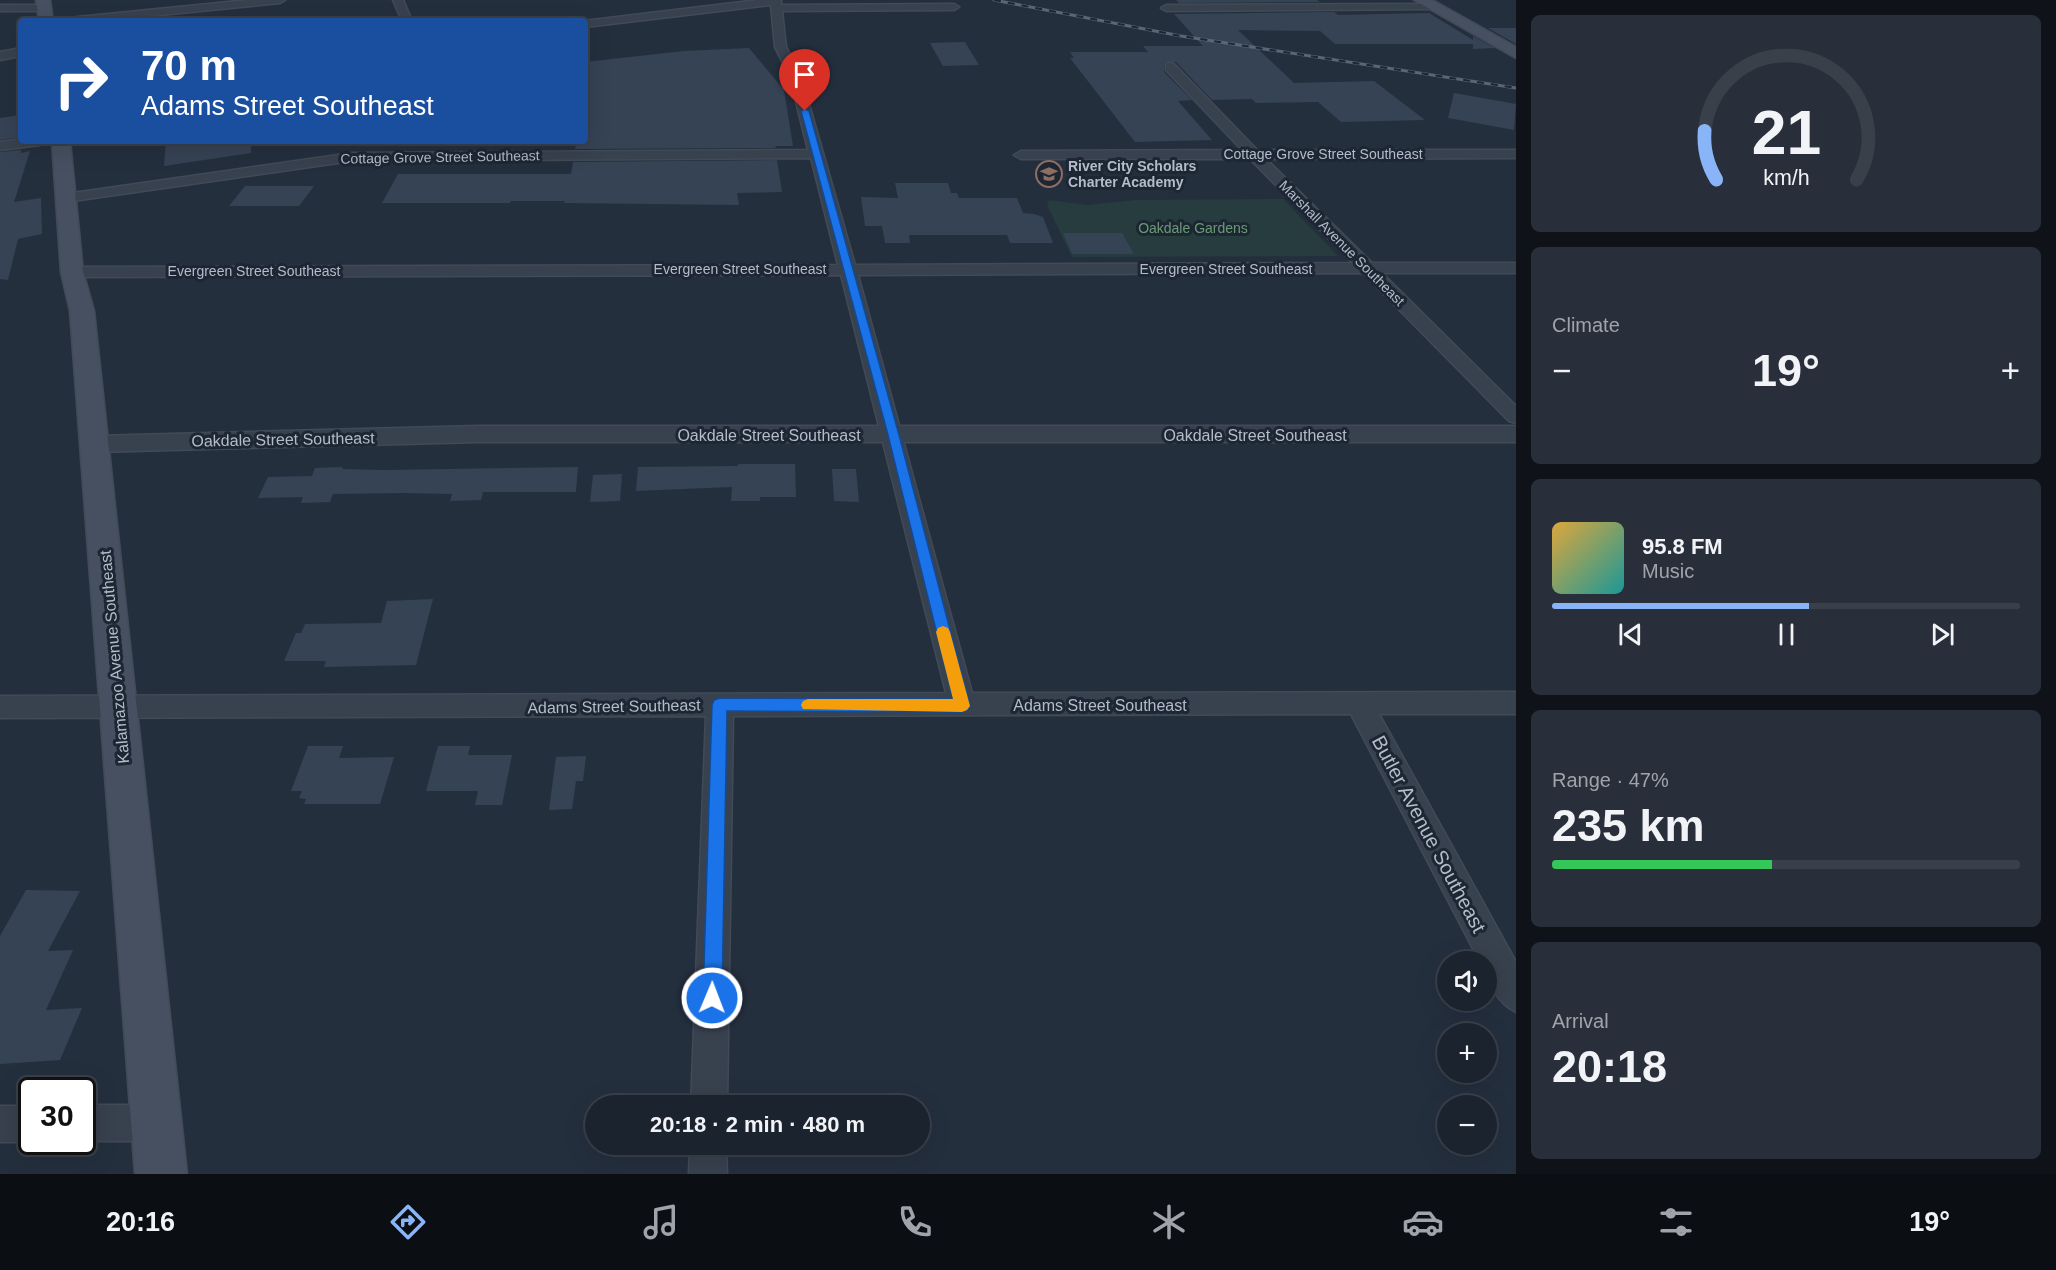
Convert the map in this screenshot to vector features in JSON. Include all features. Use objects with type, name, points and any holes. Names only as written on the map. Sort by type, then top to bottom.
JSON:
[{"type":"main road","points":[[1427,4],[1516,53]]},
{"type":"main road","name":"Kalamazoo Avenue Southeast","points":[[61,144],[72,272],[82,311],[162,1174]]},
{"type":"street","points":[[93,18],[208,4],[280,0]]},
{"type":"street","points":[[398,0],[406,18]]},
{"type":"street","points":[[588,24],[776,3],[954,7]]},
{"type":"street","points":[[776,3],[780,45],[787,62]]},
{"type":"street","points":[[1166,8],[1427,4]]},
{"type":"street","points":[[0,8],[44,10]]},
{"type":"street","points":[[0,56],[18,53]]},
{"type":"street","name":"Marshall Avenue Southeast","points":[[1170,67],[1253,154],[1516,417]]},
{"type":"street","points":[[800,90],[893,435],[962,706]]},
{"type":"street","points":[[0,146],[18,144]]},
{"type":"street","name":"Cottage Grove Street Southeast","points":[[66,198],[352,157],[816,154]]},
{"type":"street","name":"Cottage Grove Street Southeast","points":[[1021,155],[1516,154]]},
{"type":"street","name":"Evergreen Street Southeast","points":[[72,272],[1516,268]]},
{"type":"street","name":"Oakdale Street Southeast","points":[[95,444],[479,434],[1516,434]]},
{"type":"street","name":"Adams Street Southeast","points":[[0,707],[1516,703]]},
{"type":"street","name":"Butler Avenue Southeast","points":[[1359,704],[1516,996]]},
{"type":"street","points":[[710,1095],[720,705]]},
{"type":"street","points":[[96,1123],[156,1123]]},
{"type":"street","points":[[0,1124],[18,1124]]},
{"type":"street","points":[[708,1155],[708,1174]]},
{"type":"green space","name":"Oakdale Gardens","points":[[1283,199],[1338,256],[1072,257],[1047,205],[1049,200],[1087,205],[1135,200]]},
{"type":"building","points":[[1176,0],[1317,0],[1320,2],[1179,3]]},
{"type":"building","points":[[1334,12],[1338,15],[1429,13],[1473,40],[1473,36],[1495,48],[1473,49],[1473,44],[1335,44],[1320,31],[1238,30],[1294,83],[1374,81],[1425,120],[1341,122],[1318,102],[1256,103],[1252,99],[1212,100],[1176,62],[1165,62],[1164,72],[1192,100],[1178,101],[1212,140],[1135,142],[1070,58],[1074,58],[1070,52],[1148,52],[1143,46],[1203,46],[1174,14]]},
{"type":"building","points":[[1488,28],[1516,28],[1516,44]]},
{"type":"building","points":[[965,42],[979,65],[943,66],[930,43]]},
{"type":"building","points":[[749,48],[784,90],[793,146],[575,149],[576,144],[588,144],[588,62],[684,51]]},
{"type":"building","points":[[1454,93],[1516,104],[1514,130],[1448,118]]},
{"type":"building","points":[[18,115],[18,137],[0,140],[0,118]]},
{"type":"building","points":[[166,144],[251,144],[251,153],[164,166]]},
{"type":"building","points":[[21,150],[21,153],[30,151],[14,202],[41,198],[42,234],[18,239],[8,280],[0,279],[0,152]]},
{"type":"building","points":[[777,160],[782,192],[737,193],[739,205],[564,203],[565,201],[382,203],[398,174],[571,174],[573,162]]},
{"type":"building","name":"River City Scholars Charter Academy","points":[[895,183],[948,183],[951,193],[957,193],[959,198],[1017,198],[1023,213],[1043,217],[1053,243],[1010,243],[1007,235],[909,235],[910,243],[885,243],[882,226],[865,226],[861,197],[898,198]]},
{"type":"building","points":[[245,186],[314,186],[299,206],[229,206]]},
{"type":"building","points":[[1063,233],[1122,233],[1134,254],[1072,254]]},
{"type":"building","points":[[738,464],[795,464],[796,497],[760,497],[760,501],[731,501],[732,487],[636,491],[638,467],[738,466]]},
{"type":"building","points":[[343,467],[342,469],[385,470],[578,467],[576,492],[483,492],[481,500],[450,501],[452,494],[333,494],[330,502],[301,503],[303,497],[258,498],[268,477],[312,476],[315,468]]},
{"type":"building","points":[[832,469],[856,469],[859,502],[834,501]]},
{"type":"building","points":[[622,474],[620,501],[590,502],[593,475]]},
{"type":"building","points":[[433,599],[416,665],[324,667],[326,661],[284,661],[296,633],[301,633],[305,624],[381,623],[387,601]]},
{"type":"building","points":[[308,746],[343,746],[339,758],[394,757],[380,804],[304,804],[306,799],[299,798],[302,791],[291,791]]},
{"type":"building","points":[[438,746],[470,746],[468,755],[512,755],[502,805],[475,805],[478,791],[426,791]]},
{"type":"building","points":[[586,756],[583,781],[576,781],[572,809],[549,810],[556,757]]},
{"type":"building","points":[[26,890],[80,891],[48,951],[73,950],[46,1010],[82,1008],[60,1060],[0,1064],[0,936]]},
{"type":"railway","points":[[994,0],[1181,36],[1516,88]]},
{"type":"slow traffic","points":[[808,705],[962,706],[943,632]]},
{"type":"place","name":"River City Scholars Charter Academy","points":[[1049,174]]},
{"type":"route","points":[[712,998],[720,705],[962,706],[893,435],[805,111]]}]
